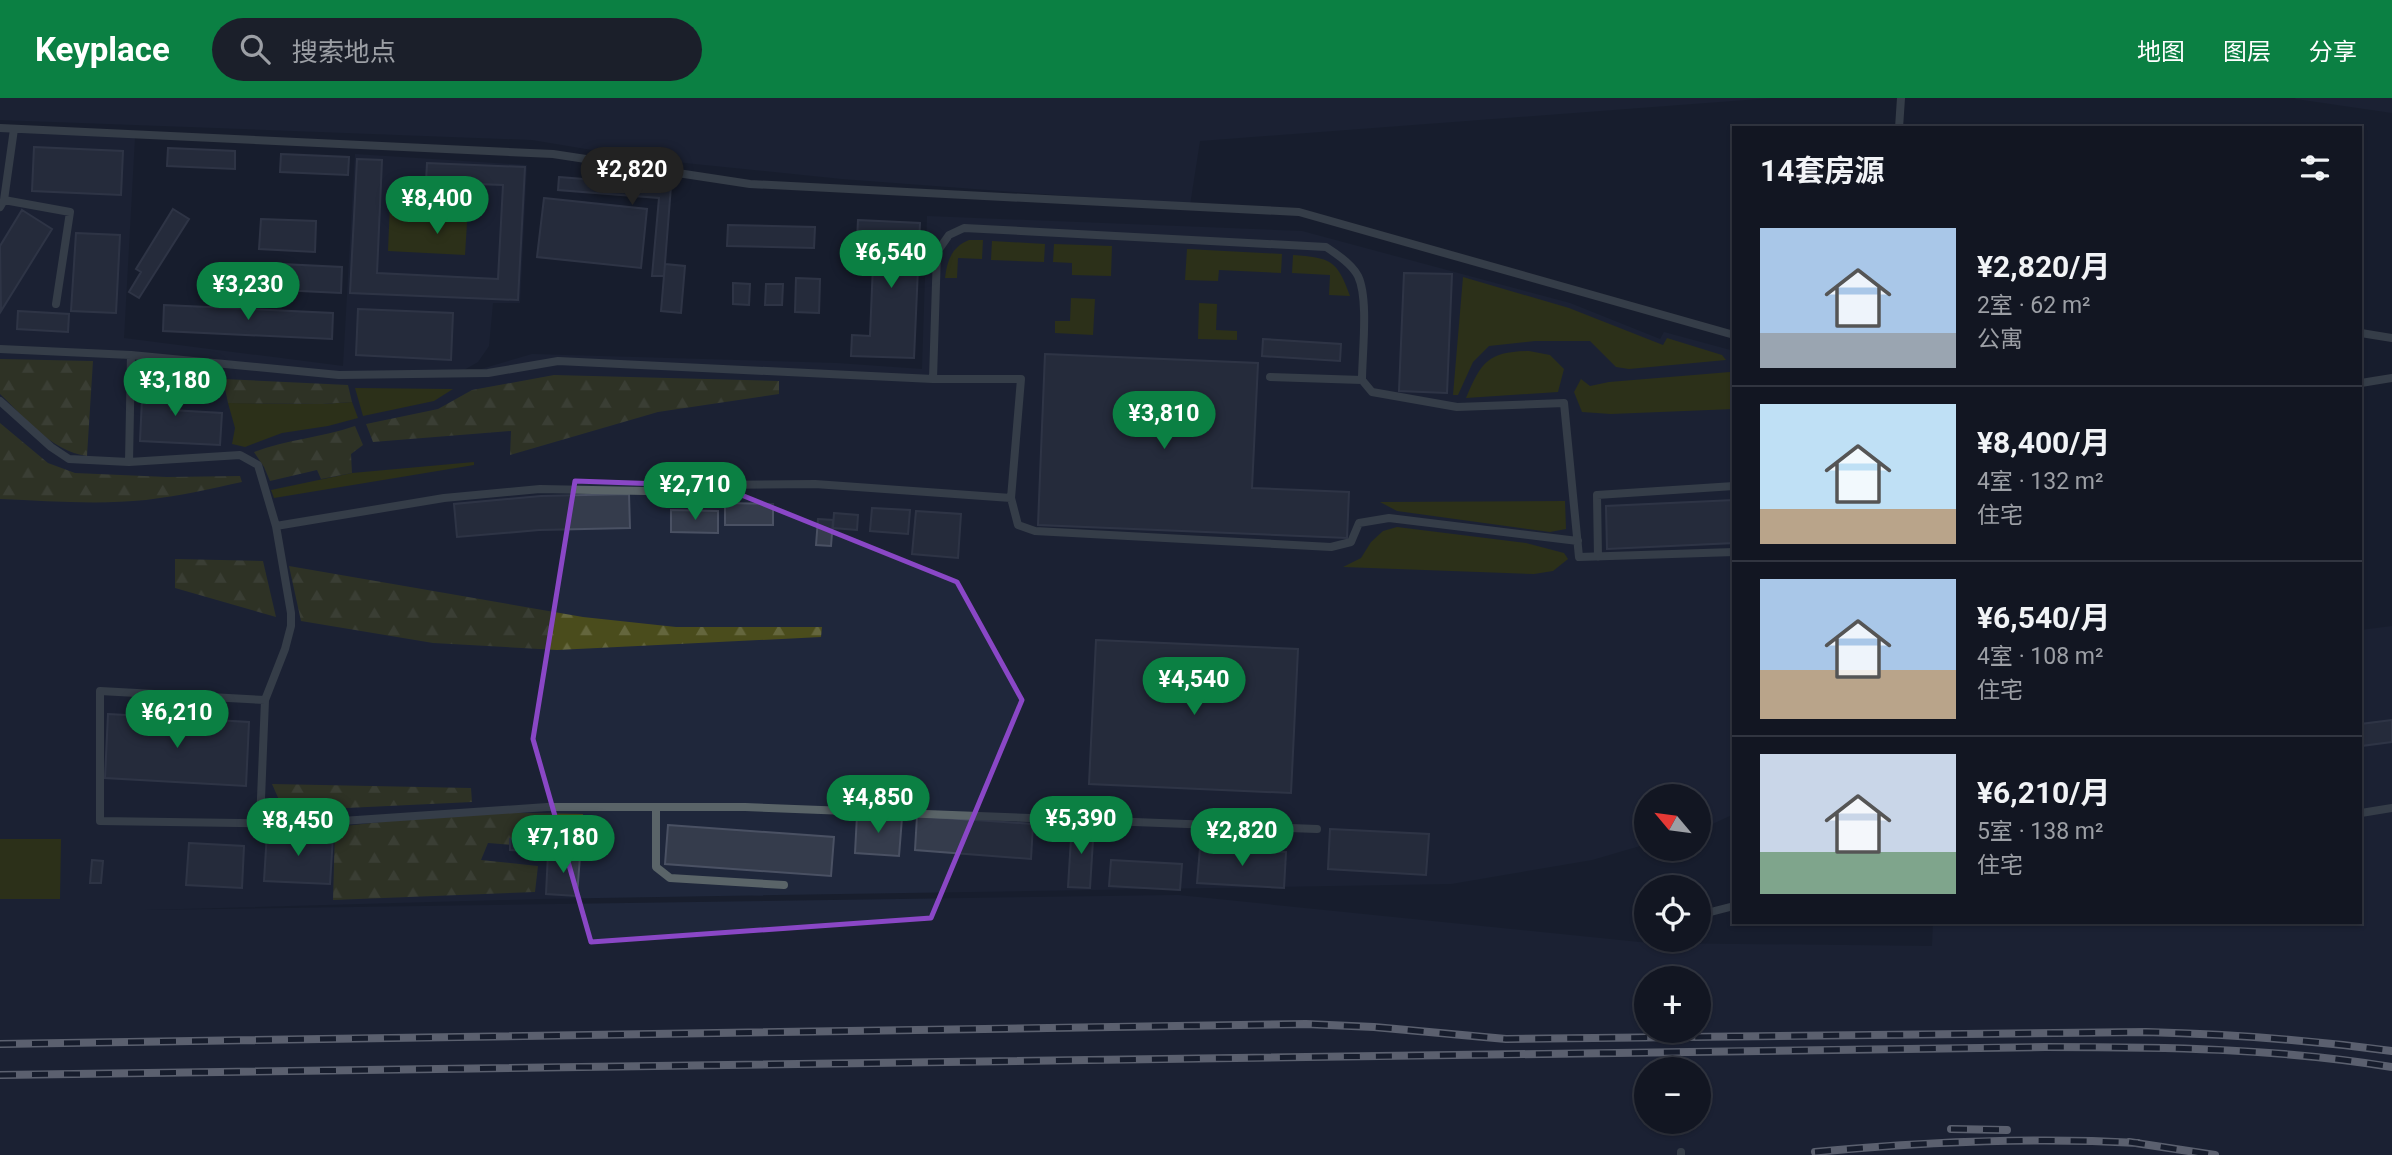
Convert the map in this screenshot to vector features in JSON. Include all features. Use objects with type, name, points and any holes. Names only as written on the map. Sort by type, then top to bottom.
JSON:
[{"type":"lane","points":[[1899,126],[1901,98]]},
{"type":"lane","points":[[0,128],[553,153],[750,184],[1298,212],[1732,334]]},
{"type":"lane","points":[[14,129],[2,203],[70,212],[56,304]]},
{"type":"lane","points":[[933,379],[937,252],[949,235],[964,228],[1326,247],[1339,255],[1358,275],[1363,295],[1362,380],[1372,392],[1457,407],[1564,402],[1579,557],[1732,552]]},
{"type":"lane","points":[[2362,333],[2392,338]]},
{"type":"lane","points":[[0,349],[131,355],[339,375],[488,373],[558,361],[933,379],[1021,379],[1011,498],[1018,524],[1035,531],[1331,548],[1351,542],[1359,523],[1389,518],[1577,541]]},
{"type":"lane","points":[[129,462],[131,355]]},
{"type":"lane","points":[[1270,377],[1362,380]]},
{"type":"lane","points":[[2362,383],[2392,378]]},
{"type":"lane","points":[[0,401],[51,447],[69,459],[129,462],[240,455],[258,465],[276,526],[291,614],[291,626],[265,700],[260,823]]},
{"type":"lane","points":[[276,526],[444,498],[540,489],[645,491],[703,485],[815,484],[1011,498]]},
{"type":"lane","points":[[1598,557],[1597,495],[1732,486]]},
{"type":"lane","points":[[265,700],[100,691],[100,821],[298,824],[548,807],[745,807],[1317,829]]},
{"type":"lane","points":[[656,807],[656,867],[670,878],[784,885]]},
{"type":"lane","points":[[2362,813],[2392,808]]},
{"type":"lane","points":[[1711,912],[1732,907]]},
{"type":"highlighted area","points":[[575,481],[719,486],[957,582],[1022,700],[931,918],[591,942],[533,739]]},
{"type":"shaded area","points":[[0,98],[1772,98],[1200,141],[1190,205],[842,179],[646,159],[532,140],[0,120]]},
{"type":"shaded area","points":[[2392,98],[2392,113],[2296,99]]},
{"type":"shaded area","points":[[0,128],[135,137],[124,338],[343,366],[355,154],[527,165],[520,303],[493,303],[489,346],[478,362],[464,370],[478,370],[532,354],[837,363],[922,369],[927,216],[1302,231],[1570,303],[1660,339],[1664,332],[1732,350],[1732,815],[1712,824],[1712,784],[1634,784],[1634,848],[1592,860],[1451,884],[540,899],[144,910],[1178,895],[1634,941],[1634,952],[1711,952],[1711,944],[1932,946],[1933,924],[2362,924],[2362,630],[2392,626],[2392,1155],[0,1155]]},
{"type":"shaded area","points":[[390,203],[468,207],[465,255],[388,251]]},
{"type":"shaded area","points":[[969,240],[983,240],[982,259],[958,258],[957,278],[945,278],[951,255],[958,246]]},
{"type":"shaded area","points":[[992,241],[1045,244],[1044,262],[991,260]]},
{"type":"shaded area","points":[[1054,244],[1112,246],[1111,276],[1072,275],[1072,263],[1053,262]]},
{"type":"shaded area","points":[[1187,249],[1282,254],[1281,273],[1219,270],[1218,281],[1185,280]]},
{"type":"shaded area","points":[[1293,255],[1316,257],[1330,263],[1341,274],[1350,296],[1329,295],[1330,275],[1292,273]]},
{"type":"shaded area","points":[[1463,277],[1569,308],[1663,345],[1667,338],[1722,355],[1726,360],[1629,369],[1616,367],[1590,341],[1535,341],[1489,346],[1473,362],[1458,395],[1453,395]]},
{"type":"shaded area","points":[[1071,298],[1095,299],[1093,335],[1055,333],[1055,321],[1070,321]]},
{"type":"shaded area","points":[[1199,303],[1217,304],[1216,330],[1237,331],[1237,340],[1198,339]]},
{"type":"shaded area","points":[[1529,351],[1550,355],[1564,369],[1558,392],[1466,398],[1477,375],[1488,361],[1504,354]]},
{"type":"shaded area","points":[[1732,372],[1732,409],[1611,414],[1582,412],[1574,392],[1581,379],[1590,386],[1609,382]]},
{"type":"shaded area","points":[[355,388],[453,389],[434,401],[363,416]]},
{"type":"shaded area","points":[[352,402],[358,418],[282,433],[245,447],[232,444],[235,428],[228,403]]},
{"type":"shaded area","points":[[474,462],[474,465],[274,498],[271,490],[352,473]]},
{"type":"shaded area","points":[[1565,501],[1566,529],[1550,532],[1397,511],[1380,502]]},
{"type":"shaded area","points":[[1397,527],[1526,543],[1564,553],[1568,559],[1553,571],[1534,574],[1343,567],[1361,558],[1371,542],[1383,531]]},
{"type":"shaded area","points":[[0,839],[61,839],[60,899],[0,899]]},
{"type":"green space","points":[[0,359],[93,361],[87,456],[74,453],[50,441],[0,394]]},
{"type":"green space","points":[[554,375],[779,381],[779,394],[658,412],[510,455],[511,431],[373,442],[366,424],[438,409],[472,390]]},
{"type":"green space","points":[[223,379],[348,385],[352,402],[228,403]]},
{"type":"green space","points":[[0,423],[48,463],[75,473],[167,477],[240,476],[242,482],[146,500],[73,502],[0,499]]},
{"type":"green space","points":[[355,426],[363,445],[351,454],[352,473],[321,479],[317,470],[270,481],[254,452],[279,444]]},
{"type":"green space","points":[[175,559],[263,561],[276,617],[175,588]]},
{"type":"green space","points":[[289,566],[583,617],[676,627],[822,627],[821,637],[557,650],[433,643],[301,621]]},
{"type":"green space","points":[[272,784],[471,788],[472,802],[284,811]]},
{"type":"green space","points":[[473,812],[583,814],[581,850],[488,843],[481,860],[538,866],[535,892],[333,900],[335,827]]},
{"type":"building","points":[[34,147],[123,151],[121,195],[32,191]]},
{"type":"building","points":[[168,148],[235,151],[235,169],[167,166]]},
{"type":"building","points":[[281,154],[349,157],[348,175],[280,172]]},
{"type":"building","points":[[357,159],[382,160],[377,273],[498,279],[503,185],[426,182],[427,163],[525,167],[518,300],[350,293]]},
{"type":"building","points":[[559,177],[671,186],[664,276],[652,276],[659,198],[558,190]]},
{"type":"building","points":[[544,198],[647,209],[641,268],[537,257]]},
{"type":"building","points":[[173,209],[189,219],[139,298],[129,292],[141,272],[136,269]]},
{"type":"building","points":[[22,210],[52,229],[1,311],[0,246]]},
{"type":"building","points":[[261,219],[316,221],[315,252],[259,249]]},
{"type":"building","points":[[858,220],[920,223],[914,358],[851,356],[852,335],[870,336],[874,241],[857,240]]},
{"type":"building","points":[[728,225],[815,227],[814,248],[727,246]]},
{"type":"building","points":[[76,233],[120,235],[116,313],[71,311]]},
{"type":"building","points":[[261,263],[342,267],[341,293],[260,289]]},
{"type":"building","points":[[665,264],[685,266],[681,313],[661,311]]},
{"type":"building","points":[[1404,273],[1452,274],[1447,393],[1399,391]]},
{"type":"building","points":[[796,278],[820,279],[819,313],[795,312]]},
{"type":"building","points":[[733,283],[750,284],[749,305],[733,304]]},
{"type":"building","points":[[766,284],[783,284],[782,305],[765,305]]},
{"type":"building","points":[[164,305],[333,313],[332,339],[163,331]]},
{"type":"building","points":[[358,309],[453,313],[451,360],[356,355]]},
{"type":"building","points":[[18,311],[69,314],[68,332],[17,329]]},
{"type":"building","points":[[1263,339],[1341,344],[1340,361],[1262,356]]},
{"type":"building","points":[[1045,354],[1258,363],[1252,488],[1349,492],[1347,538],[1038,525]]},
{"type":"building","points":[[143,378],[173,379],[171,410],[222,413],[220,445],[140,441]]},
{"type":"building","points":[[629,494],[630,528],[539,530],[457,537],[454,504],[541,496]]},
{"type":"building","points":[[1732,500],[1732,543],[1607,549],[1606,506]]},
{"type":"building","points":[[725,503],[773,504],[773,525],[725,525]]},
{"type":"building","points":[[872,508],[910,510],[908,534],[870,531]]},
{"type":"building","points":[[671,510],[718,511],[718,533],[671,532]]},
{"type":"building","points":[[916,511],[961,514],[958,558],[912,554]]},
{"type":"building","points":[[834,513],[858,515],[857,530],[833,528]]},
{"type":"building","points":[[818,519],[833,520],[831,546],[816,545]]},
{"type":"building","points":[[1096,640],[1298,649],[1291,793],[1089,784]]},
{"type":"building","points":[[108,714],[249,722],[246,786],[105,778]]},
{"type":"building","points":[[2392,720],[2392,742],[2362,746],[2362,724]]},
{"type":"building","points":[[857,815],[902,818],[899,856],[855,853]]},
{"type":"building","points":[[917,816],[1033,824],[1031,859],[915,850]]},
{"type":"building","points":[[1072,823],[1094,824],[1090,888],[1068,887]]},
{"type":"building","points":[[668,825],[834,837],[831,876],[665,864]]},
{"type":"building","points":[[1330,829],[1429,834],[1426,875],[1328,869]]},
{"type":"building","points":[[267,833],[333,836],[330,884],[264,881]]},
{"type":"building","points":[[510,839],[547,842],[547,852],[510,850]]},
{"type":"building","points":[[189,843],[244,846],[242,888],[186,885]]},
{"type":"building","points":[[1200,848],[1286,852],[1284,888],[1197,883]]},
{"type":"building","points":[[548,854],[580,856],[577,896],[546,894]]},
{"type":"building","points":[[92,860],[103,861],[101,883],[90,883]]},
{"type":"building","points":[[1111,860],[1182,864],[1180,890],[1109,886]]},
{"type":"railway","points":[[0,1044],[1306,1024],[1506,1039],[2146,1032],[2269,1038],[2392,1051]]},
{"type":"railway","points":[[0,1075],[2045,1047],[2262,1052],[2392,1067]]},
{"type":"railway","points":[[1951,1129],[2007,1130]]},
{"type":"railway","points":[[1815,1152],[1976,1142],[2057,1140],[2138,1143]]},
{"type":"railway","points":[[2129,1142],[2215,1155]]}]
